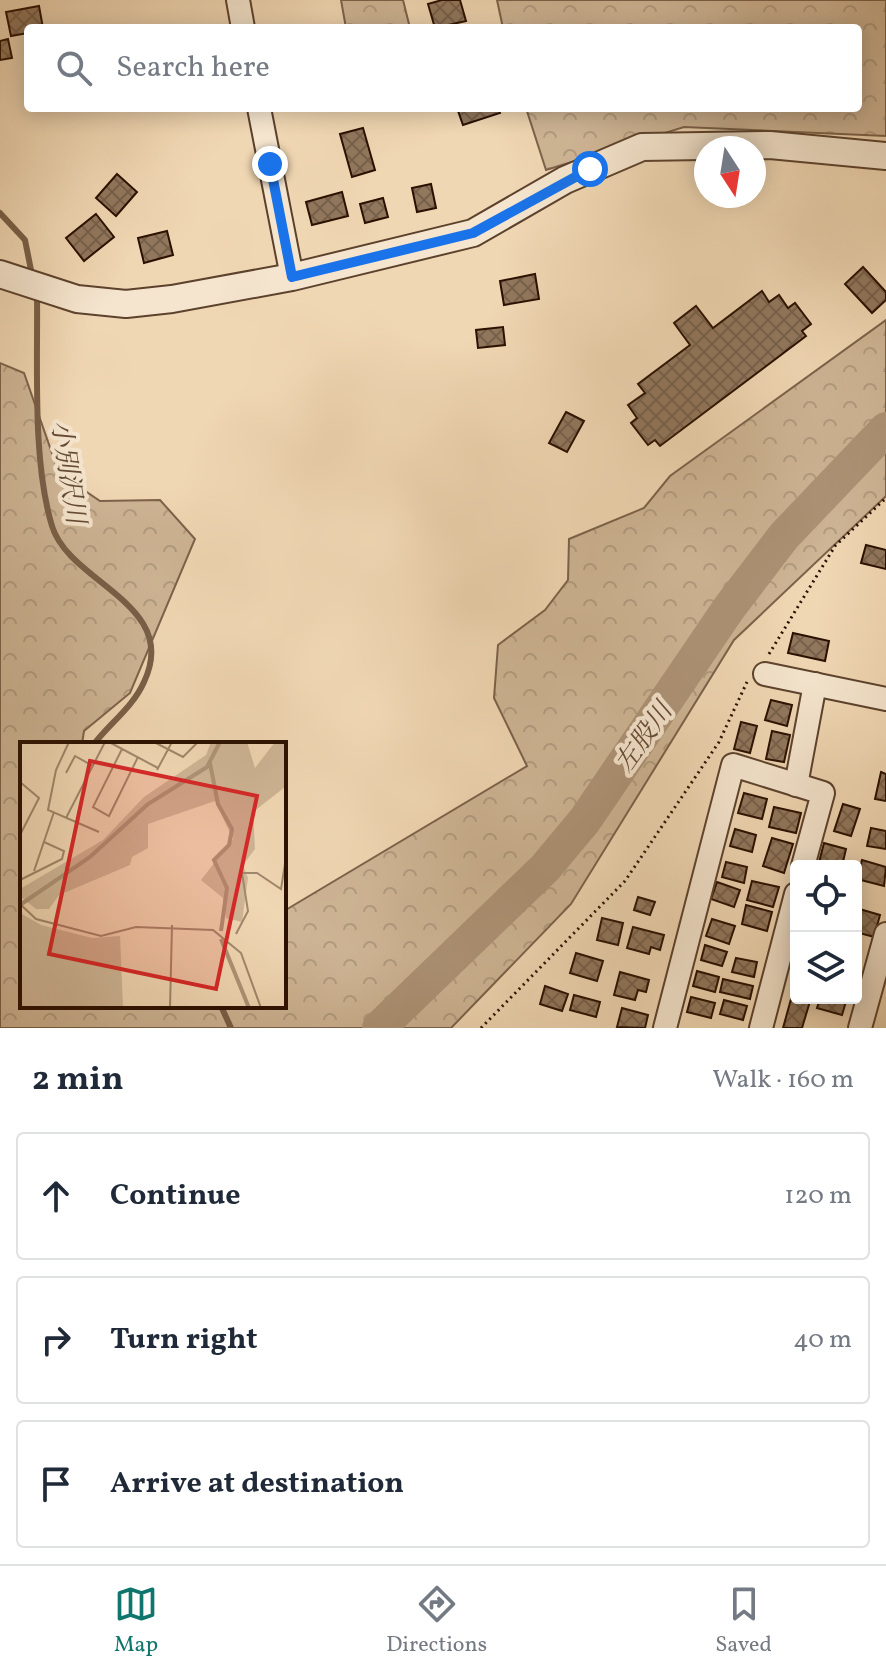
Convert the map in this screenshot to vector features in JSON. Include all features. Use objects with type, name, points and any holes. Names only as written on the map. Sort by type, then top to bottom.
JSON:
[{"type":"street","points":[[238,0],[242,24]]},
{"type":"street","points":[[260,112],[292,277]]},
{"type":"street","points":[[0,274],[77,299],[126,304],[292,277],[473,233],[565,180],[642,147],[770,145],[886,156]]},
{"type":"street","points":[[760,671],[886,699]]},
{"type":"street","points":[[796,785],[815,684]]},
{"type":"street","points":[[665,1028],[733,765],[823,793],[805,860]]},
{"type":"street","points":[[761,1028],[790,917]]},
{"type":"street","points":[[860,1028],[877,1006],[886,934]]},
{"type":"path","points":[[481,1028],[625,881],[719,742],[743,687],[760,671],[835,546],[886,498]]},
{"type":"green space","points":[[341,0],[403,0],[409,24],[345,24]]},
{"type":"green space","points":[[497,0],[886,0],[886,136],[684,127],[546,170],[527,112],[862,112],[862,24],[502,24]]},
{"type":"green space","points":[[886,320],[886,496],[734,640],[571,904],[451,1028],[0,1028],[0,363],[24,373],[59,473],[100,501],[160,500],[195,539],[130,693],[84,731],[82,742],[20,742],[20,1008],[286,1008],[286,910],[527,766],[494,698],[498,645],[545,610],[568,580],[569,539],[644,508],[670,476]]},
{"type":"building","points":[[460,0],[466,21],[434,24],[428,4]]},
{"type":"building","points":[[39,6],[42,24],[24,24],[24,34],[11,36],[6,12]]},
{"type":"building","points":[[8,39],[12,58],[0,60],[0,41]]},
{"type":"building","points":[[458,112],[500,113],[463,125]]},
{"type":"building","points":[[363,128],[375,170],[352,177],[340,134]]},
{"type":"building","points":[[117,174],[137,192],[116,216],[96,198]]},
{"type":"building","points":[[431,184],[436,208],[417,212],[412,188]]},
{"type":"building","points":[[342,192],[348,216],[312,225],[306,202]]},
{"type":"building","points":[[383,198],[388,217],[365,223],[360,204]]},
{"type":"building","points":[[96,214],[114,237],[84,261],[66,238]]},
{"type":"building","points":[[167,231],[173,255],[144,263],[138,238]]},
{"type":"building","points":[[863,267],[886,292],[886,300],[872,313],[845,284]]},
{"type":"building","points":[[535,274],[539,299],[504,305],[500,281]]},
{"type":"building","points":[[762,291],[769,302],[779,295],[788,308],[795,303],[811,324],[802,331],[806,336],[660,446],[655,440],[648,445],[631,423],[637,418],[628,405],[645,393],[638,384],[690,345],[674,323],[696,306],[713,328]]},
{"type":"building","points":[[503,327],[505,345],[478,348],[476,330]]},
{"type":"building","points":[[566,412],[584,421],[567,452],[549,443]]},
{"type":"building","points":[[866,545],[886,550],[886,569],[861,563]]},
{"type":"building","points":[[793,633],[829,641],[825,661],[788,653]]},
{"type":"building","points":[[771,700],[792,705],[787,726],[765,720]]},
{"type":"building","points":[[741,722],[757,726],[750,753],[734,749]]},
{"type":"building","points":[[772,731],[790,735],[784,762],[766,759]]},
{"type":"building","points":[[881,772],[886,774],[886,801],[875,799]]},
{"type":"building","points":[[744,793],[767,799],[762,819],[738,813]]},
{"type":"building","points":[[843,804],[860,809],[851,836],[834,831]]},
{"type":"building","points":[[774,807],[801,813],[796,833],[769,827]]},
{"type":"building","points":[[871,828],[886,831],[886,849],[867,846]]},
{"type":"building","points":[[735,829],[756,835],[752,852],[730,846]]},
{"type":"building","points":[[772,838],[793,844],[784,873],[763,866]]},
{"type":"building","points":[[824,843],[846,849],[843,860],[820,860]]},
{"type":"building","points":[[862,860],[886,867],[884,886],[862,880]]},
{"type":"building","points":[[726,862],[747,867],[744,883],[722,877]]},
{"type":"building","points":[[752,881],[779,887],[773,907],[747,900]]},
{"type":"building","points":[[717,882],[740,890],[734,907],[711,899]]},
{"type":"building","points":[[638,897],[655,902],[650,915],[634,910]]},
{"type":"building","points":[[746,905],[772,912],[767,931],[742,924]]},
{"type":"building","points":[[862,910],[880,915],[874,937],[862,934]]},
{"type":"building","points":[[602,918],[623,923],[618,945],[597,940]]},
{"type":"building","points":[[712,919],[735,926],[729,944],[706,936]]},
{"type":"building","points":[[633,927],[664,935],[660,950],[651,947],[649,954],[627,948]]},
{"type":"building","points":[[705,945],[727,952],[722,966],[701,960]]},
{"type":"building","points":[[576,953],[603,961],[597,981],[570,973]]},
{"type":"building","points":[[736,958],[757,962],[754,977],[732,972]]},
{"type":"building","points":[[697,971],[719,977],[715,992],[693,986]]},
{"type":"building","points":[[620,972],[649,980],[646,992],[638,990],[635,1000],[614,995]]},
{"type":"building","points":[[723,979],[753,986],[750,999],[720,992]]},
{"type":"building","points":[[545,986],[568,994],[562,1011],[540,1004]]},
{"type":"building","points":[[574,995],[600,1002],[596,1017],[570,1010]]},
{"type":"building","points":[[691,997],[715,1003],[711,1018],[687,1012]]},
{"type":"building","points":[[724,1000],[747,1006],[743,1020],[720,1014]]},
{"type":"building","points":[[790,1003],[809,1004],[802,1028],[783,1028]]},
{"type":"building","points":[[818,1004],[845,1004],[842,1015],[817,1008]]},
{"type":"building","points":[[622,1008],[648,1015],[645,1028],[617,1027]]},
{"type":"waterway","name":"小別沢川","points":[[0,213],[25,240],[31,270]]},
{"type":"waterway","name":"小別沢川","points":[[37,294],[39,442],[41,472],[52,526],[62,546],[136,613],[148,633],[151,655],[139,691],[96,742]]},
{"type":"waterway","name":"左股川","points":[[379,1028],[545,868],[585,820],[729,608],[784,536],[886,429]]},
{"type":"waterway","name":"小別沢川","points":[[222,1008],[231,1028]]},
{"type":"route","points":[[270,164],[292,277],[473,233],[590,169]]}]
